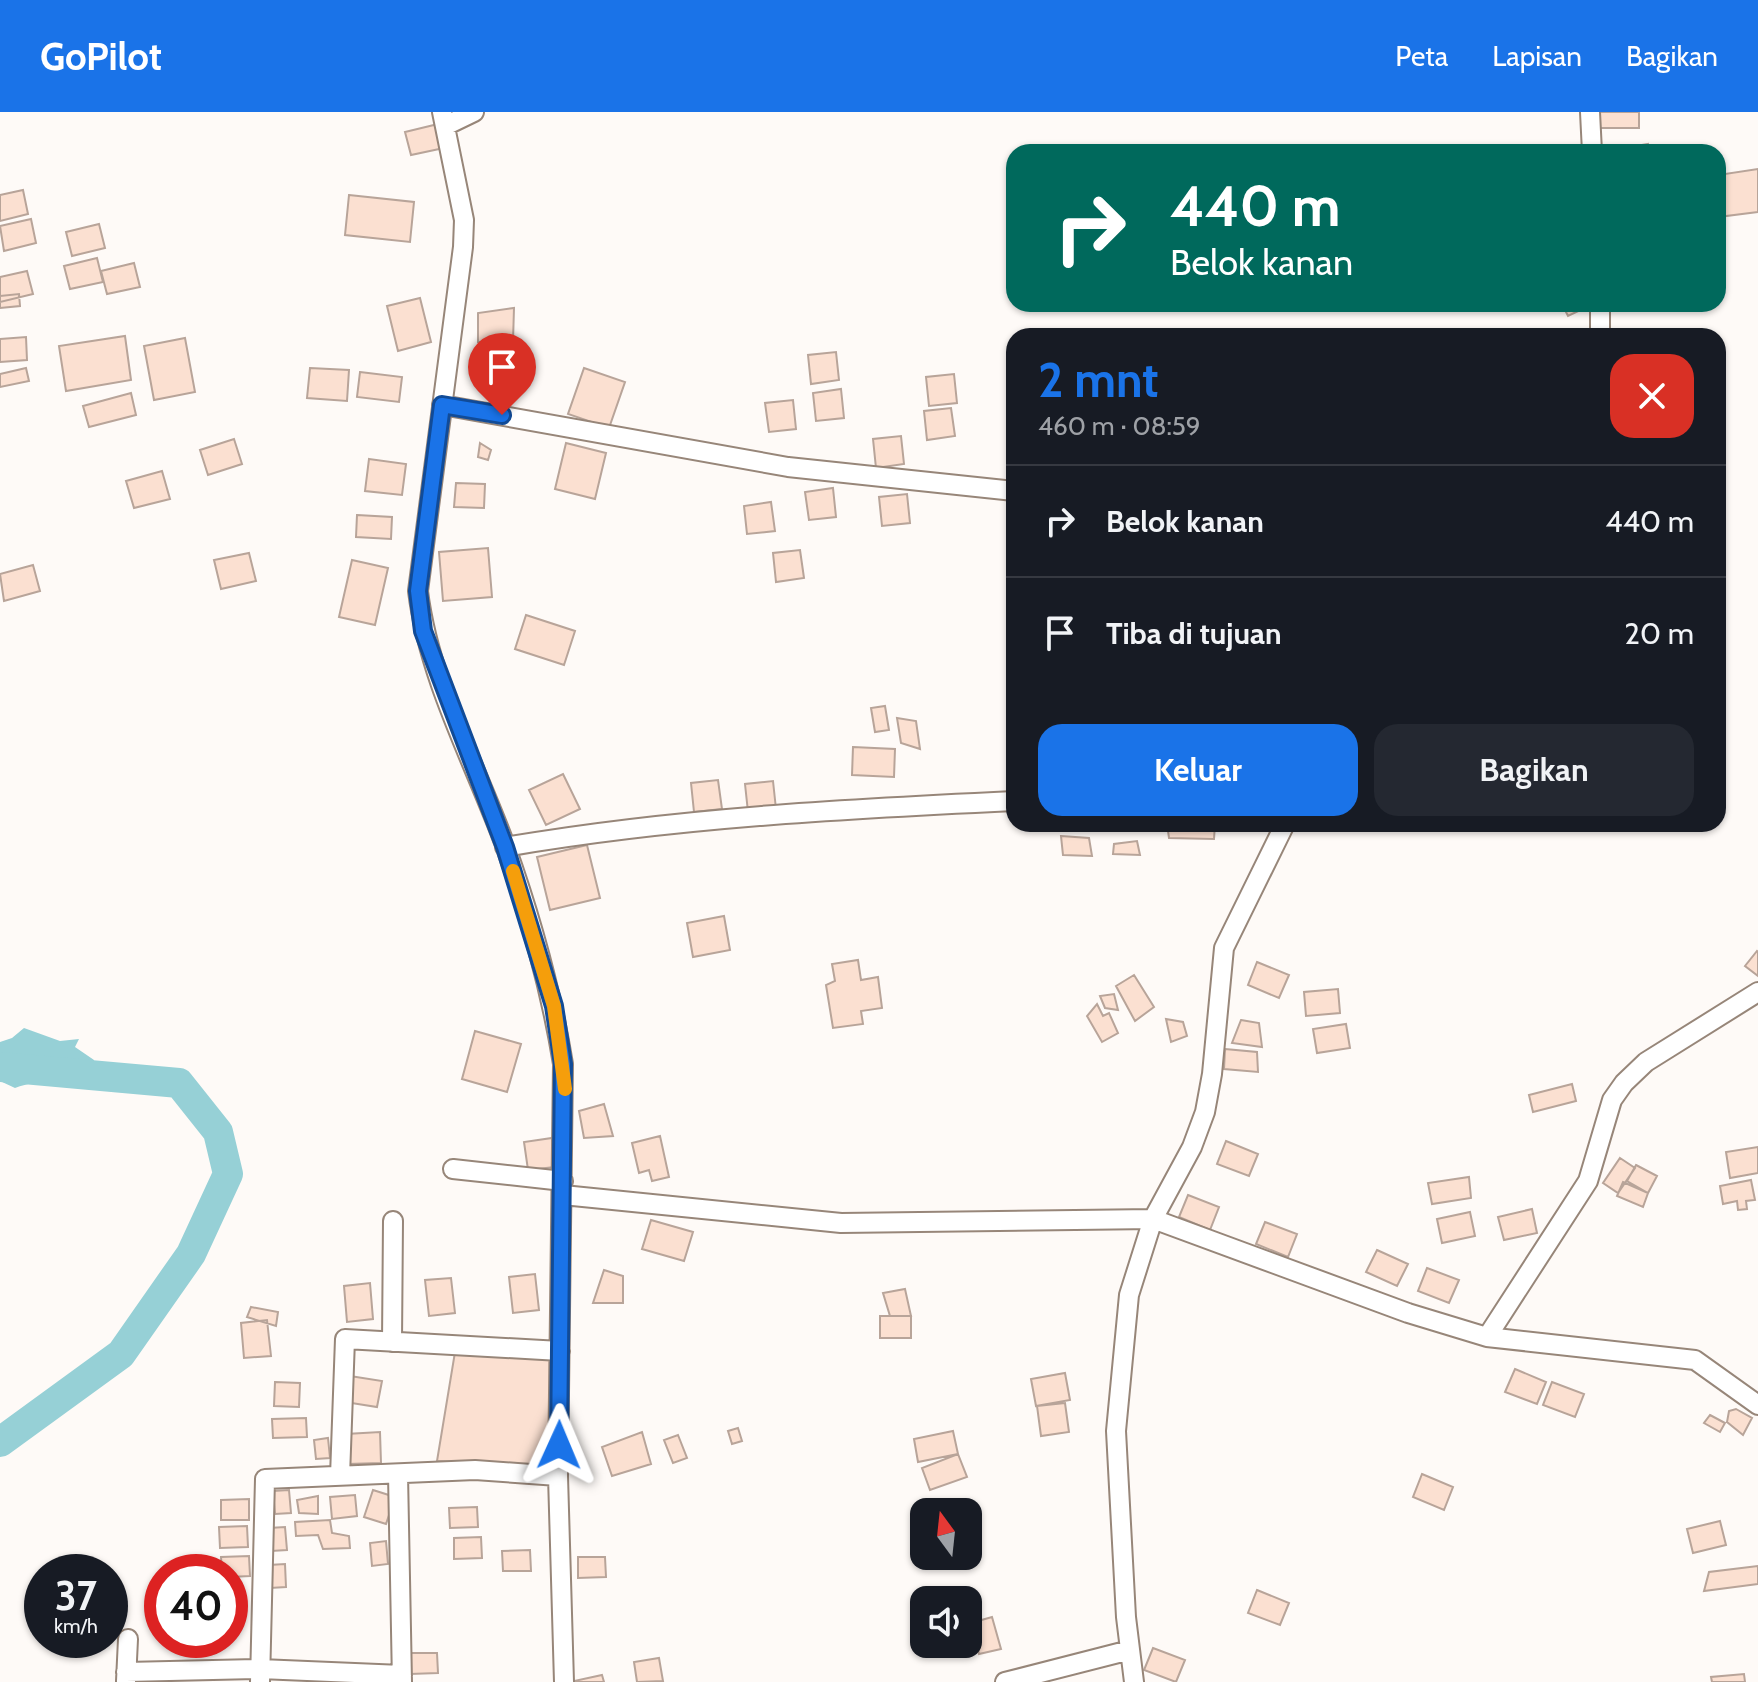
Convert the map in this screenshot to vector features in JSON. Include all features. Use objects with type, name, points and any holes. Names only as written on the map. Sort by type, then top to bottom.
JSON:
[{"type":"street","points":[[474,112],[443,119],[464,220],[418,591],[423,631],[505,847],[554,1006],[563,1064],[558,1476],[564,1682]]},
{"type":"street","points":[[1590,112],[1592,144]]},
{"type":"street","points":[[442,405],[788,467],[1006,490]]},
{"type":"street","points":[[505,847],[563,837],[812,812],[1006,801]]},
{"type":"street","points":[[1134,1682],[1116,1431],[1129,1295],[1153,1219],[1192,1147],[1205,1112],[1224,948],[1281,832]]},
{"type":"street","points":[[1487,1337],[1582,1192],[1612,1100],[1624,1083],[1646,1062],[1758,992]]},
{"type":"street","points":[[453,1169],[563,1188],[841,1223],[1153,1219],[1408,1313],[1487,1337],[1695,1360],[1758,1405]]},
{"type":"street","points":[[392,1342],[393,1221]]},
{"type":"street","points":[[340,1476],[345,1339],[560,1351]]},
{"type":"street","points":[[260,1675],[265,1479],[475,1470],[558,1476]]},
{"type":"street","points":[[126,1677],[260,1675],[402,1678],[398,1474]]},
{"type":"street","points":[[1005,1682],[1130,1650]]},
{"type":"water","points":[[24,1028],[60,1041],[79,1039],[75,1047],[94,1060],[95,1069],[106,1084],[90,1078],[97,1089],[56,1081],[15,1088],[0,1081],[0,1042],[12,1038]]},
{"type":"building","points":[[1600,112],[1639,112],[1639,128],[1600,128]]},
{"type":"building","points":[[438,124],[444,148],[411,155],[405,132]]},
{"type":"building","points":[[1758,169],[1758,212],[1726,216],[1726,174]]},
{"type":"building","points":[[23,190],[28,214],[0,221],[0,195]]},
{"type":"building","points":[[349,195],[414,202],[410,242],[345,235]]},
{"type":"building","points":[[31,219],[36,243],[4,251],[0,226]]},
{"type":"building","points":[[99,224],[105,248],[72,256],[66,232]]},
{"type":"building","points":[[97,258],[103,282],[70,289],[64,266]]},
{"type":"building","points":[[134,263],[140,287],[107,294],[101,271]]},
{"type":"building","points":[[27,271],[33,294],[0,302],[0,277]]},
{"type":"building","points":[[19,294],[20,306],[0,308],[0,296]]},
{"type":"building","points":[[420,298],[431,342],[398,351],[387,306]]},
{"type":"building","points":[[514,308],[513,341],[478,342],[478,313]]},
{"type":"building","points":[[125,336],[131,380],[66,391],[59,346]]},
{"type":"building","points":[[26,337],[27,360],[0,362],[0,339]]},
{"type":"building","points":[[185,338],[195,392],[154,400],[144,346]]},
{"type":"building","points":[[836,352],[839,380],[811,384],[808,355]]},
{"type":"building","points":[[26,368],[29,381],[0,387],[0,374]]},
{"type":"building","points":[[310,368],[349,370],[347,401],[307,398]]},
{"type":"building","points":[[584,368],[625,382],[609,428],[568,414]]},
{"type":"building","points":[[360,372],[402,377],[399,402],[357,397]]},
{"type":"building","points":[[954,374],[957,403],[929,406],[926,377]]},
{"type":"building","points":[[841,389],[844,418],[816,421],[813,393]]},
{"type":"building","points":[[131,393],[136,415],[89,427],[83,406]]},
{"type":"building","points":[[793,400],[796,429],[769,432],[765,403]]},
{"type":"building","points":[[951,408],[955,436],[927,440],[924,411]]},
{"type":"building","points":[[901,436],[904,464],[876,468],[873,439]]},
{"type":"building","points":[[234,439],[242,464],[208,475],[200,450]]},
{"type":"building","points":[[480,443],[491,450],[488,460],[478,457]]},
{"type":"building","points":[[566,443],[606,453],[595,499],[555,489]]},
{"type":"building","points":[[369,459],[406,464],[402,495],[365,491]]},
{"type":"building","points":[[162,471],[170,499],[134,508],[126,481]]},
{"type":"building","points":[[456,483],[485,484],[484,508],[454,507]]},
{"type":"building","points":[[833,488],[836,517],[809,520],[805,492]]},
{"type":"building","points":[[907,494],[910,523],[882,526],[879,497]]},
{"type":"building","points":[[771,502],[775,531],[747,534],[744,506]]},
{"type":"building","points":[[357,515],[392,517],[391,539],[356,537]]},
{"type":"building","points":[[488,548],[492,597],[443,601],[439,552]]},
{"type":"building","points":[[800,550],[804,578],[776,582],[773,553]]},
{"type":"building","points":[[249,553],[256,581],[221,589],[214,560]]},
{"type":"building","points":[[352,560],[388,568],[375,625],[339,617]]},
{"type":"building","points":[[33,565],[40,591],[4,601],[0,574]]},
{"type":"building","points":[[526,615],[575,631],[564,665],[515,649]]},
{"type":"building","points":[[885,706],[889,730],[875,732],[871,708]]},
{"type":"building","points":[[897,718],[916,721],[920,749],[901,743]]},
{"type":"building","points":[[853,747],[895,749],[894,777],[852,775]]},
{"type":"building","points":[[563,774],[580,809],[546,825],[529,790]]},
{"type":"building","points":[[718,780],[722,809],[694,812],[691,783]]},
{"type":"building","points":[[773,781],[776,809],[748,812],[745,784]]},
{"type":"building","points":[[1168,832],[1214,832],[1214,839],[1169,838]]},
{"type":"building","points":[[1061,836],[1089,838],[1092,856],[1063,855]]},
{"type":"building","points":[[1137,841],[1140,855],[1113,854],[1114,844]]},
{"type":"building","points":[[587,845],[600,898],[550,910],[537,857]]},
{"type":"building","points":[[724,916],[730,950],[693,957],[687,923]]},
{"type":"building","points":[[1758,952],[1758,976],[1745,966]]},
{"type":"building","points":[[858,960],[861,980],[878,977],[882,1008],[861,1011],[863,1024],[833,1028],[826,985],[835,981],[832,964]]},
{"type":"building","points":[[1257,962],[1289,975],[1279,998],[1248,985]]},
{"type":"building","points":[[1134,975],[1154,1007],[1135,1021],[1116,986]]},
{"type":"building","points":[[1338,989],[1340,1013],[1306,1016],[1304,992]]},
{"type":"building","points":[[1114,994],[1118,1010],[1105,1008],[1100,996]]},
{"type":"building","points":[[1097,1004],[1103,1016],[1109,1013],[1118,1033],[1102,1042],[1087,1016]]},
{"type":"building","points":[[1166,1019],[1183,1022],[1187,1036],[1171,1042]]},
{"type":"building","points":[[1241,1020],[1259,1023],[1262,1047],[1232,1043]]},
{"type":"building","points":[[1346,1024],[1350,1048],[1317,1053],[1313,1029]]},
{"type":"building","points":[[475,1031],[521,1044],[507,1092],[462,1079]]},
{"type":"building","points":[[1225,1049],[1257,1052],[1258,1072],[1224,1069]]},
{"type":"building","points":[[1572,1084],[1576,1101],[1533,1112],[1529,1095]]},
{"type":"building","points":[[604,1104],[613,1136],[584,1138],[579,1111]]},
{"type":"building","points":[[660,1136],[669,1177],[652,1181],[649,1170],[639,1173],[632,1143]]},
{"type":"building","points":[[552,1138],[555,1167],[528,1170],[524,1142]]},
{"type":"building","points":[[1226,1141],[1258,1154],[1249,1176],[1217,1164]]},
{"type":"building","points":[[1758,1147],[1758,1173],[1730,1178],[1726,1152]]},
{"type":"building","points":[[1620,1158],[1635,1168],[1618,1193],[1603,1183]]},
{"type":"building","points":[[1636,1165],[1657,1176],[1648,1193],[1627,1181]]},
{"type":"building","points":[[1469,1177],[1471,1198],[1432,1204],[1428,1183]]},
{"type":"building","points":[[1751,1180],[1755,1200],[1746,1201],[1747,1209],[1738,1210],[1737,1201],[1723,1204],[1720,1186]]},
{"type":"building","points":[[1623,1182],[1648,1193],[1643,1207],[1617,1196]]},
{"type":"building","points":[[1188,1195],[1219,1207],[1210,1230],[1179,1217]]},
{"type":"building","points":[[1532,1209],[1537,1233],[1504,1240],[1498,1217]]},
{"type":"building","points":[[1470,1212],[1475,1236],[1442,1243],[1437,1219]]},
{"type":"building","points":[[651,1220],[693,1232],[684,1261],[642,1249]]},
{"type":"building","points":[[1265,1222],[1297,1234],[1288,1257],[1256,1244]]},
{"type":"building","points":[[1377,1250],[1408,1264],[1397,1286],[1366,1272]]},
{"type":"building","points":[[1427,1268],[1459,1280],[1449,1303],[1418,1291]]},
{"type":"building","points":[[604,1270],[623,1276],[623,1303],[593,1303]]},
{"type":"building","points":[[535,1274],[539,1310],[513,1313],[509,1277]]},
{"type":"building","points":[[451,1278],[455,1313],[429,1316],[425,1280]]},
{"type":"building","points":[[370,1283],[373,1319],[347,1322],[344,1286]]},
{"type":"building","points":[[905,1289],[911,1316],[890,1316],[883,1293]]},
{"type":"building","points":[[251,1307],[278,1312],[276,1326],[247,1317]]},
{"type":"building","points":[[880,1316],[911,1316],[911,1338],[880,1338]]},
{"type":"building","points":[[267,1320],[271,1356],[244,1358],[241,1323]]},
{"type":"building","points":[[455,1352],[551,1358],[549,1467],[437,1461]]},
{"type":"building","points":[[1515,1369],[1546,1382],[1537,1404],[1505,1392]]},
{"type":"building","points":[[1065,1373],[1070,1400],[1036,1406],[1031,1379]]},
{"type":"building","points":[[350,1376],[382,1381],[377,1407],[345,1402]]},
{"type":"building","points":[[275,1382],[300,1383],[299,1407],[274,1406]]},
{"type":"building","points":[[1552,1382],[1584,1394],[1575,1417],[1543,1405]]},
{"type":"building","points":[[1065,1403],[1069,1432],[1041,1436],[1037,1406]]},
{"type":"building","points":[[1736,1409],[1752,1418],[1743,1435],[1727,1422],[1729,1411]]},
{"type":"building","points":[[1710,1415],[1725,1423],[1720,1432],[1704,1423]]},
{"type":"building","points":[[306,1418],[307,1437],[273,1438],[272,1419]]},
{"type":"building","points":[[738,1428],[742,1441],[732,1444],[728,1431]]},
{"type":"building","points":[[953,1431],[958,1454],[918,1462],[914,1439]]},
{"type":"building","points":[[380,1432],[381,1463],[347,1464],[346,1434]]},
{"type":"building","points":[[642,1432],[651,1464],[612,1476],[602,1447]]},
{"type":"building","points":[[678,1435],[687,1458],[673,1463],[664,1440]]},
{"type":"building","points":[[328,1438],[330,1458],[316,1459],[314,1440]]},
{"type":"building","points":[[958,1454],[967,1477],[930,1490],[922,1468]]},
{"type":"building","points":[[1422,1474],[1453,1487],[1444,1510],[1413,1497]]},
{"type":"building","points":[[289,1490],[291,1513],[275,1514],[273,1491]]},
{"type":"building","points":[[373,1490],[395,1497],[386,1524],[364,1517]]},
{"type":"building","points":[[355,1495],[357,1516],[332,1519],[330,1497]]},
{"type":"building","points":[[318,1496],[318,1514],[299,1513],[297,1500]]},
{"type":"building","points":[[249,1499],[249,1520],[221,1520],[221,1500]]},
{"type":"building","points":[[477,1507],[478,1527],[450,1528],[449,1508]]},
{"type":"building","points":[[330,1520],[332,1533],[349,1536],[350,1548],[323,1549],[318,1535],[296,1536],[295,1522]]},
{"type":"building","points":[[1720,1521],[1726,1545],[1693,1553],[1687,1529]]},
{"type":"building","points":[[247,1526],[248,1547],[220,1548],[219,1527]]},
{"type":"building","points":[[285,1527],[287,1550],[271,1551],[269,1528]]},
{"type":"building","points":[[481,1537],[482,1558],[454,1559],[454,1538]]},
{"type":"building","points":[[386,1541],[388,1564],[372,1566],[370,1543]]},
{"type":"building","points":[[530,1550],[531,1571],[503,1571],[502,1551]]},
{"type":"building","points":[[578,1557],[605,1557],[606,1577],[578,1578]]},
{"type":"building","points":[[285,1564],[286,1587],[270,1588],[269,1565]]},
{"type":"building","points":[[1758,1566],[1758,1584],[1704,1591],[1709,1572]]},
{"type":"building","points":[[1257,1590],[1289,1603],[1280,1625],[1248,1613]]},
{"type":"building","points":[[992,1617],[1001,1649],[982,1653],[982,1620]]},
{"type":"building","points":[[1153,1648],[1185,1660],[1176,1682],[1144,1670]]},
{"type":"building","points":[[410,1653],[437,1653],[438,1673],[410,1674]]},
{"type":"building","points":[[659,1658],[663,1681],[637,1682],[634,1662]]},
{"type":"building","points":[[1744,1674],[1745,1682],[1712,1682],[1711,1677]]},
{"type":"building","points":[[602,1675],[604,1682],[574,1681]]},
{"type":"waterway","points":[[0,1067],[179,1083],[218,1132],[228,1174],[191,1254],[121,1354],[0,1442]]},
{"type":"slow traffic","points":[[513,871],[554,1006],[565,1089]]},
{"type":"route","points":[[502,415],[442,405],[418,591],[423,631],[433,664],[505,847],[554,1006],[563,1064],[565,1107],[559,1445]]}]
